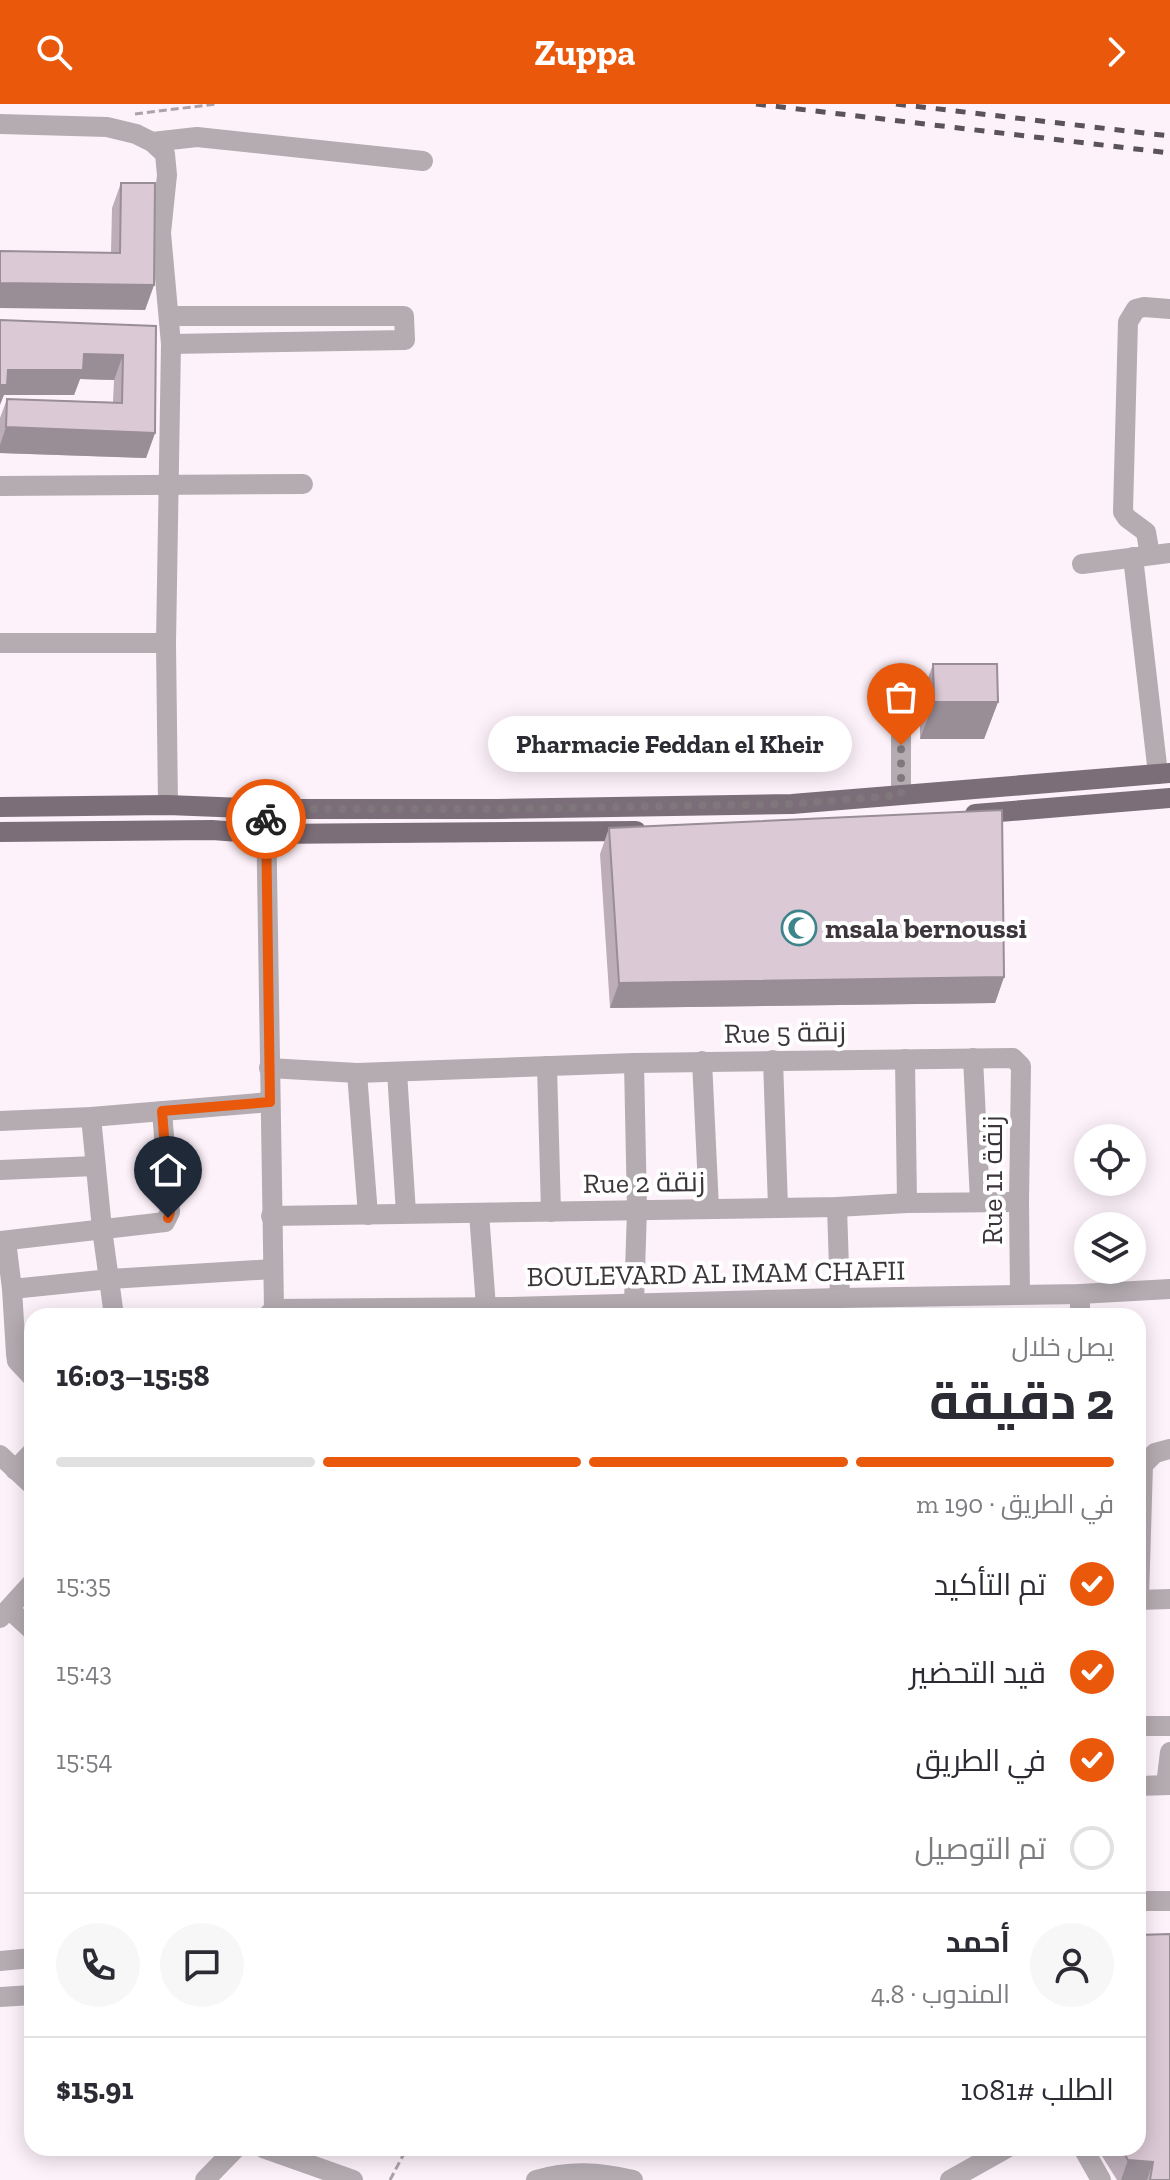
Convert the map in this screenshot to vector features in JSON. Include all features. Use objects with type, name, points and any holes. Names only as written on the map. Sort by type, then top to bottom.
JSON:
[{"type":"main road","points":[[0,807],[168,805],[266,809],[497,809],[777,804],[1164,774]]},
{"type":"main road","points":[[957,815],[1170,798]]},
{"type":"main road","points":[[0,832],[212,830],[266,834],[661,830]]},
{"type":"street","points":[[0,124],[107,127],[152,142],[165,154],[167,175],[161,233],[171,344],[166,643],[168,805]]},
{"type":"street","points":[[152,142],[197,137],[423,161]]},
{"type":"street","points":[[1164,774],[1151,555],[1146,532],[1123,512],[1128,322],[1136,309],[1170,309]]},
{"type":"street","points":[[170,316],[404,316],[405,340],[171,344]]},
{"type":"street","points":[[302,316],[303,342]]},
{"type":"street","points":[[0,486],[303,484]]},
{"type":"street","points":[[1082,564],[1151,555]]},
{"type":"street","points":[[0,643],[166,643]]},
{"type":"street","points":[[901,720],[901,795]]},
{"type":"street","points":[[266,809],[273,1269],[270,1308]]},
{"type":"street","points":[[973,1058],[980,1201]]},
{"type":"street","name":"Rue 5 زنقة","points":[[269,1068],[357,1073],[702,1061],[973,1058],[1013,1058],[1021,1066]]},
{"type":"street","points":[[905,1059],[907,1203]]},
{"type":"street","points":[[773,1060],[778,1207]]},
{"type":"street","points":[[702,1061],[709,1208]]},
{"type":"street","points":[[634,1063],[637,1209],[634,1303]]},
{"type":"street","points":[[547,1066],[551,1212]]},
{"type":"street","name":"Rue 11 زنقة","points":[[1020,1295],[1021,1066]]},
{"type":"street","points":[[397,1072],[406,1213]]},
{"type":"street","points":[[357,1073],[368,1215]]},
{"type":"street","points":[[0,1121],[270,1102]]},
{"type":"street","points":[[24,1355],[3,1241],[165,1222],[170,1212],[162,1111]]},
{"type":"street","points":[[91,1117],[113,1308]]},
{"type":"street","points":[[0,1170],[95,1166]]},
{"type":"street","name":"Rue 2 زنقة","points":[[271,1216],[1019,1202]]},
{"type":"street","points":[[837,1207],[840,1298]]},
{"type":"street","points":[[479,1213],[486,1307]]},
{"type":"street","points":[[12,1289],[110,1279],[273,1269]]},
{"type":"street","name":"BOULEVARD AL IMAM CHAFII","points":[[614,1308],[634,1303],[840,1298],[908,1306],[1020,1295],[1170,1289]]},
{"type":"street","points":[[1080,1294],[1080,1308]]},
{"type":"street","name":"BOULEVARD AL IMAM CHAFII","points":[[473,1308],[492,1308]]},
{"type":"street","points":[[1146,1462],[1155,1453],[1170,1449]]},
{"type":"street","points":[[4,1460],[24,1454]]},
{"type":"street","points":[[4,1460],[24,1478]]},
{"type":"street","points":[[24,1592],[4,1614],[24,1625]]},
{"type":"street","points":[[1146,1600],[1170,1599]]},
{"type":"street","points":[[1146,1726],[1170,1726]]},
{"type":"street","points":[[1146,1786],[1168,1785],[1170,1752]]},
{"type":"street","points":[[1146,1901],[1170,1901]]},
{"type":"street","points":[[0,1961],[24,1959]]},
{"type":"street","points":[[0,1997],[24,1996]]},
{"type":"street","points":[[205,2180],[228,2156]]},
{"type":"street","points":[[286,2156],[353,2180]]},
{"type":"street","points":[[950,2180],[993,2156]]},
{"type":"street","points":[[1088,2156],[1101,2180]]},
{"type":"street","points":[[536,2180],[559,2173],[579,2172],[603,2173],[633,2180]]},
{"type":"path","points":[[122,131],[129,115],[216,104]]},
{"type":"path","points":[[390,2180],[403,2156]]},
{"type":"building","points":[[121,183],[155,183],[154,285],[0,283],[0,251],[120,253]]},
{"type":"building","points":[[0,320],[156,326],[155,433],[6,427],[7,399],[122,403],[123,355],[84,354],[83,370],[8,370],[7,385],[0,385]]},
{"type":"building","points":[[933,664],[997,664],[998,702],[934,702]]},
{"type":"building","name":"msala bernoussi","points":[[1002,810],[1004,977],[619,983],[609,828]]},
{"type":"building","points":[[1170,1934],[1170,2180],[1150,2180],[1153,2162],[1128,2160],[1126,2156],[1146,2156],[1146,1935]]},
{"type":"railway","points":[[756,104],[1170,153]]},
{"type":"railway","points":[[896,104],[1170,136]]},
{"type":"way so far","points":[[266,819],[266,809],[792,804],[901,795],[901,745]]},
{"type":"place","name":"Pharmacie Feddan el Kheir","points":[[901,745]]},
{"type":"place","name":"msala bernoussi","points":[[799,928]]},
{"type":"route","points":[[168,1218],[162,1111],[270,1102],[266,819]]}]
